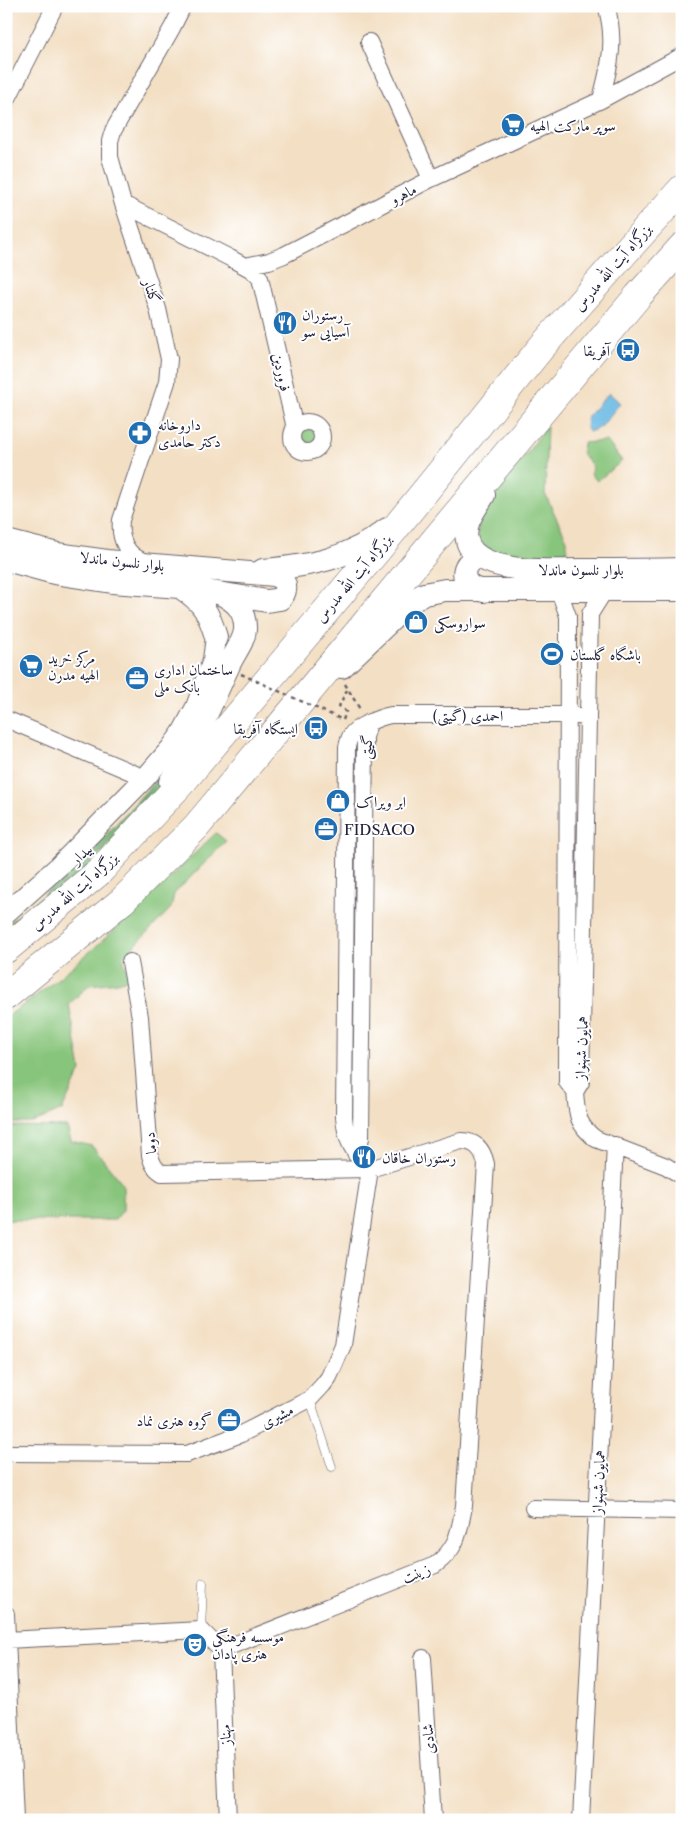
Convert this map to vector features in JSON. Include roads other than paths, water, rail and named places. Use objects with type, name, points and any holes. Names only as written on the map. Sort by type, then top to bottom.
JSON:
[{"type":"highway","name":"بزرگراه آیت الله مدرس","points":[[6,949],[99,872],[183,781],[408,513],[540,348],[677,192]]},
{"type":"highway","points":[[6,996],[122,901],[196,827],[632,303],[682,247]]},
{"type":"main road","points":[[481,558],[470,549],[466,529],[469,520],[514,445]]},
{"type":"main road","points":[[239,572],[304,566],[339,557],[376,539],[408,513]]},
{"type":"main road","name":"بلوار نلسون ماندلا","points":[[6,541],[57,554],[164,566],[274,575],[280,577],[285,584],[284,592],[280,599],[272,601],[180,587],[112,582],[54,573],[6,560]]},
{"type":"main road","points":[[481,558],[468,562],[465,575],[471,587],[484,591]]},
{"type":"main road","name":"بلوار نلسون ماندلا","points":[[481,558],[499,565],[526,569],[682,570]]},
{"type":"main road","points":[[180,587],[196,598],[202,605],[216,637]]},
{"type":"main road","name":"بلوار نلسون ماندلا","points":[[314,687],[339,669],[409,603],[424,594],[439,590],[682,590]]},
{"type":"main road","points":[[134,836],[193,744],[244,632],[244,620],[241,610],[234,602],[221,594]]},
{"type":"main road","points":[[216,637],[220,629],[230,625],[235,628],[240,636],[239,645]]},
{"type":"street","points":[[6,102],[55,6]]},
{"type":"street","name":"گلنار","points":[[164,566],[141,560],[129,553],[123,540],[121,525],[122,514],[167,382],[169,359],[158,309],[123,204],[110,158],[110,141],[113,131],[183,6]]},
{"type":"street","points":[[600,100],[609,66],[612,35],[607,6]]},
{"type":"street","points":[[369,42],[431,180]]},
{"type":"street","name":"ماهرو","points":[[245,266],[269,261],[284,255],[431,180],[600,100],[682,56]]},
{"type":"street","points":[[123,204],[245,266]]},
{"type":"street","name":"فروردین","points":[[245,266],[260,278],[295,428]]},
{"type":"street","name":"همایون شهنواز","points":[[559,590],[568,616],[575,1086]]},
{"type":"street","name":"همایون شهنواز","points":[[575,1086],[590,614],[605,590]]},
{"type":"street","name":"بیدار","points":[[6,914],[53,871],[146,778],[172,748],[187,724],[209,673],[216,637]]},
{"type":"street","name":"احمدی (گیتی)","points":[[369,723],[391,715],[568,715]]},
{"type":"street","points":[[568,715],[588,717]]},
{"type":"street","points":[[6,719],[146,778]]},
{"type":"street","name":"گیتی","points":[[369,723],[356,729],[351,734],[347,746],[344,1116],[346,1136],[356,1155],[370,1169]]},
{"type":"street","name":"بیدار","points":[[6,922],[39,894],[130,808],[142,790],[146,778]]},
{"type":"street","name":"دوما","points":[[130,962],[140,1017],[150,1155],[156,1169],[162,1173],[370,1169],[461,1141],[469,1141],[479,1147],[486,1164]]},
{"type":"street","points":[[575,1086],[578,1120],[586,1131],[596,1139],[666,1166],[682,1176]]},
{"type":"street","name":"همایون شهنواز","points":[[581,1820],[615,1145]]},
{"type":"street","name":"زینت","points":[[221,1650],[435,1566],[445,1558],[458,1538],[464,1506],[486,1164]]},
{"type":"street","name":"مشیری","points":[[6,1453],[186,1454],[241,1434],[310,1399],[329,1377],[343,1344],[370,1169]]},
{"type":"street","points":[[532,1508],[682,1511]]},
{"type":"street","points":[[6,1614],[15,1820]]},
{"type":"street","points":[[7,1640],[201,1630],[221,1650]]},
{"type":"street","name":"مهناز","points":[[221,1650],[228,1820]]},
{"type":"street","name":"شادی","points":[[423,1658],[433,1820]]},
{"type":"lane","points":[[310,1399],[332,1467]]},
{"type":"lane","points":[[201,1630],[203,1583]]},
{"type":"water","points":[[609,393],[620,403],[601,427],[589,432],[586,429],[587,417]]},
{"type":"place","name":"سوپر ماركت الهيه","points":[[513,125]]},
{"type":"place","name":"رستوران آسیایی سو","points":[[285,323]]},
{"type":"place","name":"آفریقا","points":[[628,350]]},
{"type":"place","name":"داروخانه دکتر حامدی","points":[[140,433]]},
{"type":"place","name":"سواروسکی","points":[[416,622]]},
{"type":"place","name":"باشگاه گلستان","points":[[552,654]]},
{"type":"place","name":"مرکز خرید الهیه مدرن","points":[[31,666]]},
{"type":"place","name":"ساختمان اداری بانک ملی","points":[[137,678]]},
{"type":"place","name":"ایستگاه آفریقا","points":[[316,728]]},
{"type":"place","name":"ابر ویراک","points":[[338,801]]},
{"type":"place","name":"FIDSACO","points":[[326,829]]},
{"type":"place","name":"رستوران خاقان","points":[[364,1157]]},
{"type":"place","name":"گروه هنری نماد","points":[[229,1420]]},
{"type":"place","name":"موسسه فرهنگی هنری پادان","points":[[195,1645]]}]
